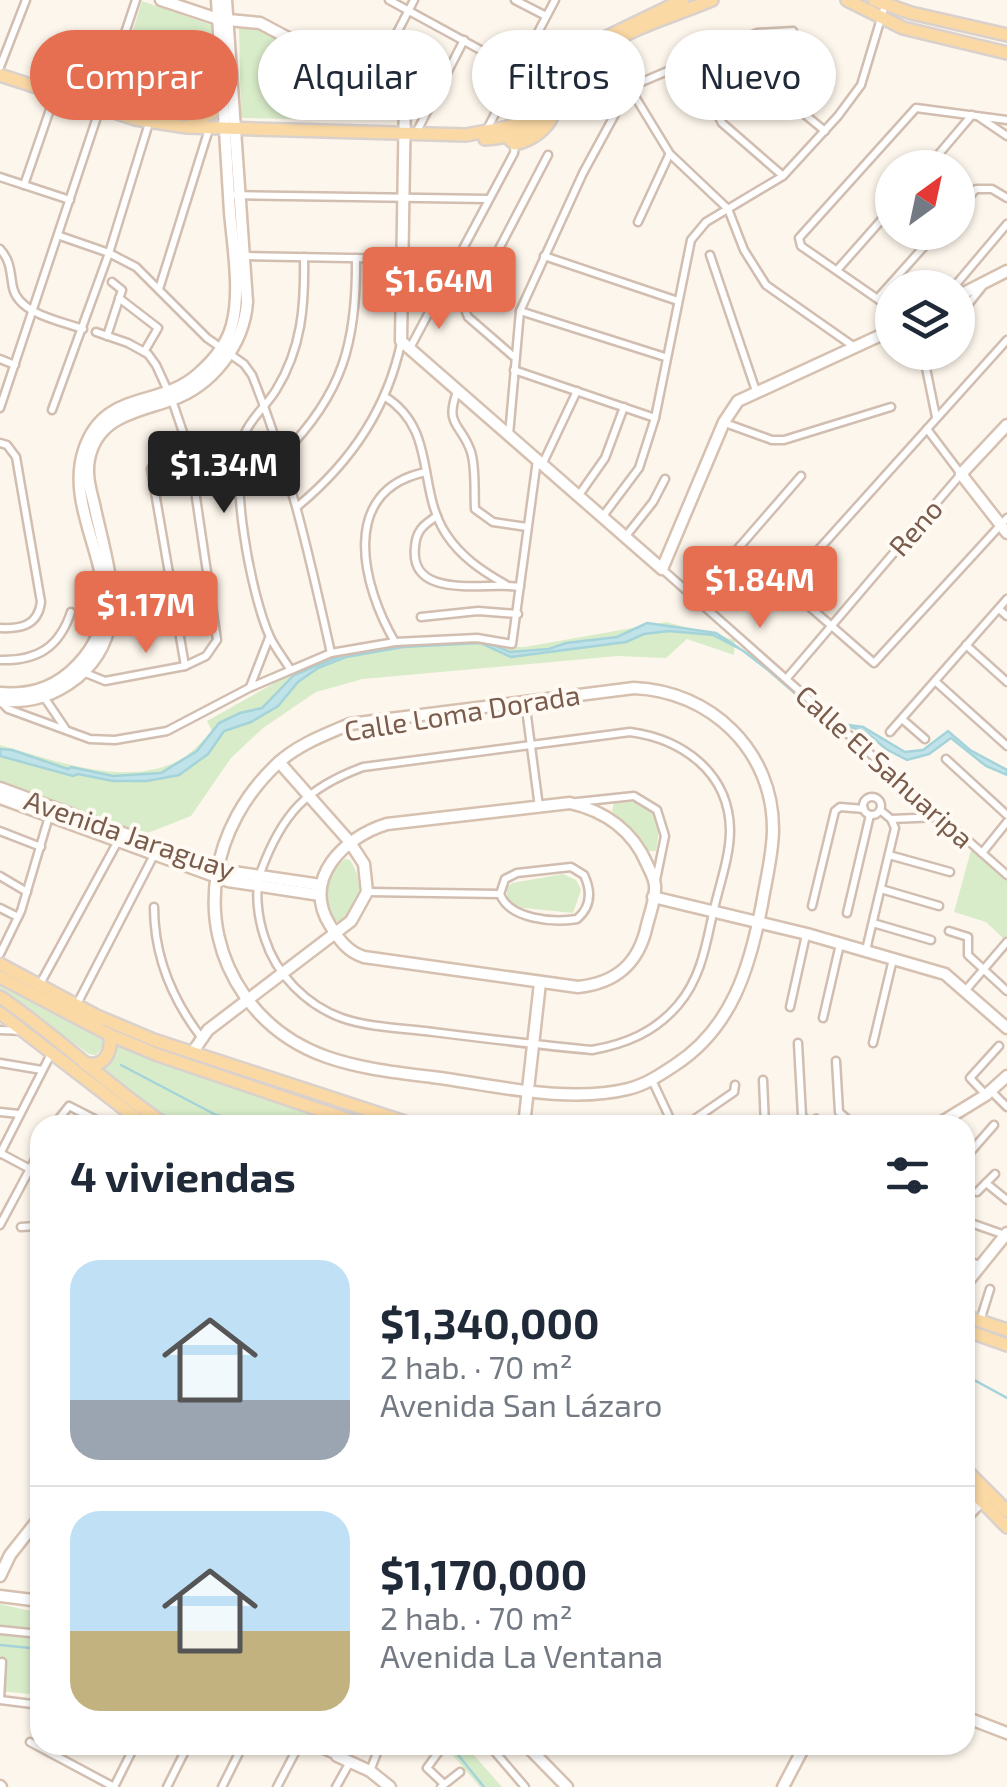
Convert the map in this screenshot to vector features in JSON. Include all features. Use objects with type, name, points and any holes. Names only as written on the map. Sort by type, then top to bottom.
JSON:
[{"type":"main road","points":[[145,120],[230,130],[466,135],[486,132],[536,114],[574,62],[594,42],[683,0]]},
{"type":"main road","points":[[466,135],[512,145],[556,106],[580,68],[599,50],[712,0]]},
{"type":"main road","points":[[847,0],[902,28],[1007,53]]},
{"type":"main road","points":[[880,2],[1007,35]]},
{"type":"main road","points":[[0,75],[30,85]]},
{"type":"main road","points":[[188,127],[200,120]]},
{"type":"main road","points":[[0,964],[117,1026],[383,1115]]},
{"type":"main road","points":[[0,977],[110,1035],[190,1068],[333,1115]]},
{"type":"main road","points":[[0,997],[153,1115]]},
{"type":"main road","points":[[0,1016],[135,1115]]},
{"type":"main road","points":[[80,1061],[94,1065],[104,1060],[110,1052],[110,1035]]},
{"type":"main road","points":[[975,1319],[1007,1330]]},
{"type":"main road","points":[[975,1334],[1007,1345]]},
{"type":"main road","points":[[975,1482],[1007,1527]]},
{"type":"main road","points":[[975,1490],[1007,1511]]},
{"type":"street","points":[[0,66],[26,0]]},
{"type":"street","points":[[126,30],[136,0]]},
{"type":"street","points":[[161,0],[222,20],[260,23],[274,30]]},
{"type":"street","points":[[217,0],[222,20],[234,195],[234,305],[226,351]]},
{"type":"street","points":[[222,30],[226,0]]},
{"type":"street","points":[[389,0],[472,44]]},
{"type":"street","points":[[399,30],[414,0]]},
{"type":"street","points":[[515,0],[546,16]]},
{"type":"street","points":[[539,30],[555,0]]},
{"type":"street","points":[[602,517],[638,468],[654,418],[691,240],[706,222],[782,176],[825,131],[861,85],[881,20],[880,2]]},
{"type":"street","points":[[410,134],[464,40]]},
{"type":"street","points":[[875,296],[798,241],[916,108],[1007,120]]},
{"type":"street","points":[[645,114],[670,154],[728,209],[744,250],[766,285],[854,346]]},
{"type":"street","points":[[974,115],[1007,136]]},
{"type":"street","points":[[943,150],[974,115]]},
{"type":"street","points":[[24,186],[46,120]]},
{"type":"street","points":[[0,408],[97,120]]},
{"type":"street","points":[[228,120],[230,130]]},
{"type":"street","points":[[405,345],[402,258],[408,120]]},
{"type":"street","points":[[486,132],[492,120]]},
{"type":"street","points":[[509,436],[520,311],[614,120]]},
{"type":"street","points":[[720,120],[782,176]]},
{"type":"street","points":[[812,120],[825,131]]},
{"type":"street","points":[[52,410],[109,253],[149,121]]},
{"type":"street","points":[[159,289],[209,129]]},
{"type":"street","points":[[298,506],[349,457],[391,382],[405,345],[456,260],[512,145]]},
{"type":"street","points":[[638,222],[670,154]]},
{"type":"street","points":[[514,357],[466,312],[548,155]]},
{"type":"street","points":[[0,178],[70,200]]},
{"type":"street","points":[[975,190],[992,189],[1007,198]]},
{"type":"street","points":[[234,195],[488,198]]},
{"type":"street","points":[[0,701],[22,702],[83,672],[106,636],[114,604],[88,477],[91,451],[107,427],[128,412],[170,396],[226,351],[246,314],[244,256],[234,195]]},
{"type":"street","points":[[968,270],[1007,224]]},
{"type":"street","points":[[838,269],[875,227]]},
{"type":"street","points":[[60,236],[109,253],[136,268],[252,374],[298,506],[331,653]]},
{"type":"street","points":[[0,249],[8,258],[14,293],[33,310],[82,328]]},
{"type":"street","points":[[903,270],[921,250]]},
{"type":"street","points":[[244,256],[456,260]]},
{"type":"street","points":[[544,256],[678,301]]},
{"type":"street","points":[[710,256],[756,391]]},
{"type":"street","points":[[290,669],[270,637],[244,541],[240,447],[246,428],[290,365],[305,308],[304,257]]},
{"type":"street","points":[[282,454],[318,416],[341,372],[353,329],[356,258]]},
{"type":"street","points":[[975,287],[1007,271]]},
{"type":"street","points":[[975,296],[988,280]]},
{"type":"street","points":[[107,336],[122,288],[112,282]]},
{"type":"street","points":[[119,298],[158,328],[144,352]]},
{"type":"street","points":[[520,311],[665,358]]},
{"type":"street","points":[[83,672],[105,681],[186,666],[212,650],[218,629],[191,459],[170,396],[156,365],[144,352],[96,332]]},
{"type":"street","points":[[662,569],[724,422],[738,402],[875,337]]},
{"type":"street","points":[[785,587],[1007,340]]},
{"type":"street","name":"Calle El Sahuaripa","points":[[405,345],[1007,875]]},
{"type":"street","points":[[0,360],[15,365]]},
{"type":"street","points":[[514,370],[654,418]]},
{"type":"street","points":[[926,370],[936,418]]},
{"type":"street","points":[[458,391],[451,409],[452,421],[471,452],[475,509],[493,522],[527,527]]},
{"type":"street","points":[[0,701],[8,710],[90,739],[114,740],[168,731],[249,688],[331,653],[395,642],[478,638],[508,646],[515,640],[527,527],[540,462],[577,391]]},
{"type":"street","points":[[0,693],[43,694],[76,666],[92,642],[104,615],[103,582],[80,481],[85,448],[97,425],[114,410],[131,401],[170,396]]},
{"type":"street","points":[[384,396],[406,414],[419,434],[436,516],[462,555],[506,584]]},
{"type":"street","points":[[578,496],[605,458],[624,407]]},
{"type":"street","points":[[724,422],[772,440],[784,440],[891,408]]},
{"type":"street","name":"Reno","points":[[787,678],[1007,424]]},
{"type":"street","points":[[740,546],[870,662],[879,661],[1005,525],[927,429]]},
{"type":"street","points":[[0,442],[16,457],[41,602],[35,620],[26,627],[0,628]]},
{"type":"street","points":[[186,666],[151,470],[154,464],[191,459]]},
{"type":"street","points":[[395,642],[372,593],[366,566],[366,534],[371,514],[392,483],[426,472]]},
{"type":"street","points":[[695,598],[801,476]]},
{"type":"street","points":[[625,537],[653,502],[665,479]]},
{"type":"street","points":[[436,516],[416,534],[414,554],[418,570],[432,582],[450,586],[520,586]]},
{"type":"street","points":[[890,732],[1007,599]]},
{"type":"street","points":[[998,608],[1007,616]]},
{"type":"street","points":[[420,617],[478,611],[518,614]]},
{"type":"street","points":[[0,660],[24,660],[47,650],[59,639],[71,612]]},
{"type":"street","points":[[249,688],[270,637]]},
{"type":"street","points":[[966,646],[1007,682]]},
{"type":"street","points":[[935,681],[1007,746]]},
{"type":"street","name":"Calle Loma Dorada","points":[[652,689],[694,702],[729,726],[757,762],[767,786],[773,830],[758,922],[742,980],[725,1015],[696,1051],[652,1080],[590,1095],[371,1070],[324,1058],[278,1033],[247,999],[219,945],[215,872],[238,810],[279,762],[313,739],[350,724],[525,700],[652,689]]},
{"type":"street","points":[[43,694],[66,729]]},
{"type":"street","points":[[525,700],[540,807]]},
{"type":"street","points":[[902,719],[925,739]]},
{"type":"street","points":[[630,732],[668,740],[693,756],[722,793],[730,827],[714,912],[694,982],[678,1005],[654,1028],[615,1046],[592,1050],[341,1018],[300,993],[269,952],[261,928],[258,882],[275,836],[308,794],[363,768],[530,744],[630,732]]},
{"type":"street","points":[[946,758],[1007,818],[982,853]]},
{"type":"street","points":[[192,1054],[202,1037],[247,999],[350,921],[366,892],[364,864],[349,841],[279,762]]},
{"type":"street","name":"Avenida Jaraguay","points":[[0,788],[215,872],[320,890]]},
{"type":"street","points":[[634,796],[656,810],[666,836],[656,884],[640,950],[622,973],[594,986],[540,983],[364,957],[348,949],[322,913],[320,890],[330,861],[349,841],[367,830],[387,824],[540,807],[634,796]]},
{"type":"street","name":"Avenida Jaraguay","points":[[0,798],[51,811]]},
{"type":"street","points":[[847,913],[867,812],[865,802],[872,798],[879,802],[880,810]]},
{"type":"street","points":[[570,803],[586,806],[613,820],[630,835],[656,884]]},
{"type":"street","points":[[812,906],[840,807],[880,810],[892,819],[895,828],[866,951]]},
{"type":"street","points":[[0,954],[27,892],[51,811]]},
{"type":"street","points":[[892,819],[943,817]]},
{"type":"street","points":[[0,831],[41,846]]},
{"type":"street","points":[[40,985],[120,837]]},
{"type":"street","points":[[76,1005],[156,850]]},
{"type":"street","points":[[889,855],[950,872]]},
{"type":"street","points":[[571,868],[584,875],[590,895],[582,914],[570,921],[518,914],[504,905],[500,894],[505,879],[517,874],[571,868]]},
{"type":"street","points":[[0,876],[27,892]]},
{"type":"street","points":[[881,889],[939,906]]},
{"type":"street","points":[[366,892],[500,894]]},
{"type":"street","points":[[653,897],[806,934],[945,974],[1007,1028]]},
{"type":"street","points":[[154,907],[167,979],[202,1037]]},
{"type":"street","points":[[0,908],[18,917]]},
{"type":"street","points":[[872,923],[931,940]]},
{"type":"street","points":[[949,931],[968,937],[967,953],[1007,991]]},
{"type":"street","points":[[790,1007],[806,934]]},
{"type":"street","points":[[966,991],[1007,942]]},
{"type":"street","points":[[824,1018],[840,944]]},
{"type":"street","points":[[873,1042],[892,959]]},
{"type":"street","points":[[525,1115],[540,983]]},
{"type":"street","points":[[0,1030],[20,1027]]},
{"type":"street","points":[[798,1042],[802,1115]]},
{"type":"street","points":[[999,1046],[970,1078],[1007,1106]]},
{"type":"street","points":[[1,1220],[30,1169],[0,1153],[52,1052]]},
{"type":"street","points":[[836,1060],[838,1110],[843,1115]]},
{"type":"street","points":[[0,1063],[42,1070]]},
{"type":"street","points":[[955,1115],[1007,1076]]},
{"type":"street","points":[[652,1080],[668,1115]]},
{"type":"street","points":[[763,1080],[765,1115]]},
{"type":"street","points":[[701,1115],[734,1092],[736,1085]]},
{"type":"street","points":[[62,1115],[69,1106],[87,1115]]},
{"type":"street","points":[[0,1112],[20,1114]]},
{"type":"street","points":[[975,1147],[994,1126]]},
{"type":"street","points":[[977,1192],[995,1174]]},
{"type":"street","points":[[986,1183],[1007,1200]]},
{"type":"street","points":[[975,1223],[1006,1234],[975,1272]]},
{"type":"street","points":[[21,1226],[30,1226]]},
{"type":"street","points":[[975,1263],[980,1265]]},
{"type":"street","points":[[980,1321],[990,1289]]},
{"type":"street","points":[[975,1507],[985,1496]]},
{"type":"street","points":[[0,1576],[10,1555],[30,1530]]},
{"type":"street","points":[[0,1596],[30,1600]]},
{"type":"street","points":[[0,1630],[30,1633]]},
{"type":"street","points":[[2,1662],[0,1700],[30,1704]]},
{"type":"street","points":[[975,1721],[1007,1734]]},
{"type":"street","points":[[54,1755],[114,1787],[130,1755]]},
{"type":"street","points":[[167,1787],[183,1755]]},
{"type":"street","points":[[222,1787],[238,1755]]},
{"type":"street","points":[[277,1787],[294,1755]]},
{"type":"street","points":[[343,1755],[391,1787]]},
{"type":"street","points":[[370,1772],[376,1755]]},
{"type":"street","points":[[437,1755],[428,1768],[442,1786],[460,1772]]},
{"type":"street","points":[[497,1755],[525,1787]]},
{"type":"street","points":[[536,1755],[567,1787]]},
{"type":"street","points":[[782,1787],[800,1755]]},
{"type":"street","points":[[336,1787],[350,1762]]},
{"type":"green space","points":[[142,1],[211,25],[211,30],[133,30]]},
{"type":"green space","points":[[239,26],[258,30],[258,118],[241,118]]},
{"type":"green space","points":[[666,622],[735,640],[734,655],[687,639],[666,658],[618,656],[363,679],[316,692],[263,728],[231,758],[191,816],[145,834],[0,783],[0,745],[92,769],[139,772],[162,767],[183,758],[202,742],[212,731],[207,721],[294,672],[295,675],[361,652],[408,642],[455,639],[525,647]]},
{"type":"green space","points":[[614,803],[644,805],[660,823],[656,851],[648,851],[635,832],[612,811]]},
{"type":"green space","points":[[972,847],[1007,879],[1004,939],[986,922],[954,912]]},
{"type":"green space","points":[[345,859],[354,868],[359,893],[354,909],[342,922],[332,920],[326,905],[332,876]]},
{"type":"green space","points":[[563,874],[576,880],[581,890],[573,913],[514,907],[507,902],[507,888],[512,883]]},
{"type":"green space","points":[[0,984],[104,1037],[104,1046],[96,1055],[89,1054],[0,991]]},
{"type":"green space","points":[[116,1040],[328,1115],[164,1115],[96,1066],[111,1057]]},
{"type":"green space","points":[[0,1604],[30,1610],[30,1694],[0,1691]]},
{"type":"green space","points":[[453,1755],[474,1755],[502,1787],[480,1787]]},
{"type":"water","points":[[647,623],[716,633],[741,649],[713,635],[669,631],[644,634],[626,642],[511,657],[481,643],[403,647],[346,657],[318,668],[298,682],[278,706],[251,722],[224,731],[208,754],[179,775],[147,781],[113,781],[73,776],[0,756],[0,749],[12,750],[68,769],[113,776],[161,773],[197,751],[219,723],[262,708],[294,675],[345,654],[399,643],[482,640],[510,652],[549,649],[617,637]]},
{"type":"water","points":[[744,651],[769,668],[828,723],[819,722],[798,696]]},
{"type":"water","points":[[841,724],[863,727],[905,752],[923,750],[948,731],[970,750],[1007,770],[1007,775],[986,766],[951,738],[929,754],[907,760],[866,732]]},
{"type":"waterway","points":[[121,1065],[216,1115]]},
{"type":"waterway","points":[[975,1380],[1007,1398]]},
{"type":"waterway","points":[[0,1645],[30,1648]]},
{"type":"waterway","points":[[458,1755],[484,1787]]}]
